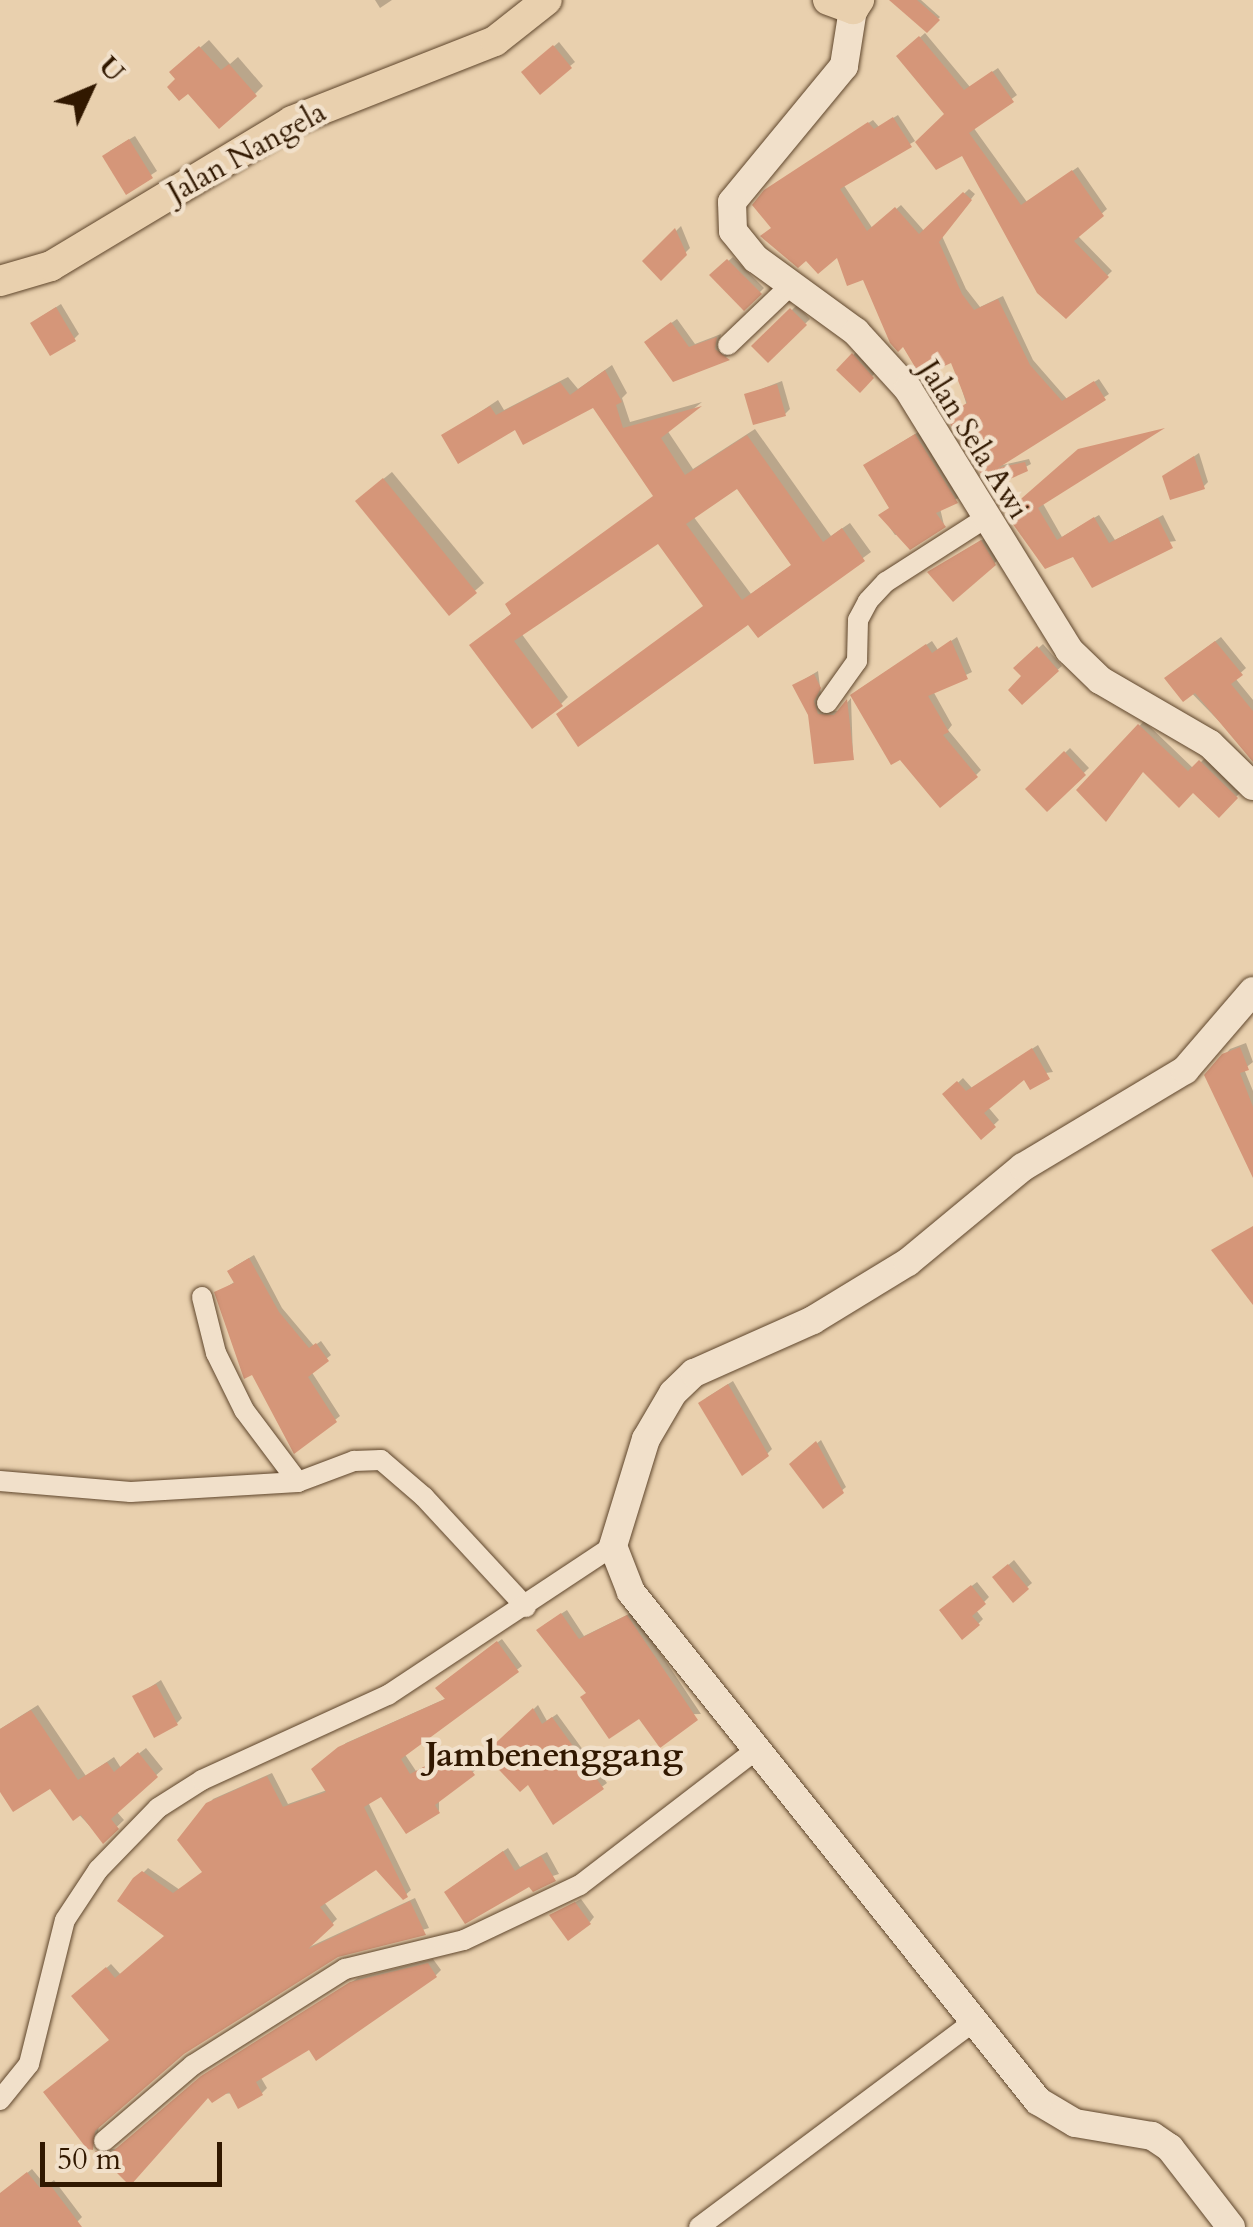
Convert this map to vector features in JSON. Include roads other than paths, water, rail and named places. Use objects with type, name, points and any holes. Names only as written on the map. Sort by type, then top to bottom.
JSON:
[{"type":"main road","name":"Jalan Nangela","points":[[0,281],[51,266],[292,121],[496,41],[546,0]]},
{"type":"street","name":"Jalan Sela Awi","points":[[847,3],[844,66],[730,211],[742,244],[790,286],[856,332],[908,389],[984,519],[1069,650],[1113,688],[1210,744],[1253,786]]},
{"type":"street","points":[[728,344],[790,286]]},
{"type":"street","points":[[827,703],[857,661],[858,620],[868,601],[886,582],[984,519]]},
{"type":"street","points":[[0,2100],[29,2064],[64,1920],[98,1870],[158,1808],[191,1786],[388,1695],[526,1607],[612,1546],[646,1439],[673,1393],[694,1373],[813,1320],[908,1262],[1023,1167],[1185,1070],[1253,992]]},
{"type":"street","points":[[202,1297],[216,1353],[244,1410],[298,1482]]},
{"type":"street","points":[[0,1481],[131,1492],[298,1482],[354,1461],[381,1460],[424,1496],[526,1607]]},
{"type":"street","points":[[612,1546],[631,1592],[973,2022],[1050,2111],[1075,2124],[1152,2136],[1170,2148],[1230,2227]]},
{"type":"street","points":[[104,2140],[193,2065],[344,1969],[464,1940],[580,1884],[756,1750]]},
{"type":"street","points":[[699,2227],[973,2022]]},
{"type":"district","name":"Jambenenggang","points":[[554,1755]]}]
